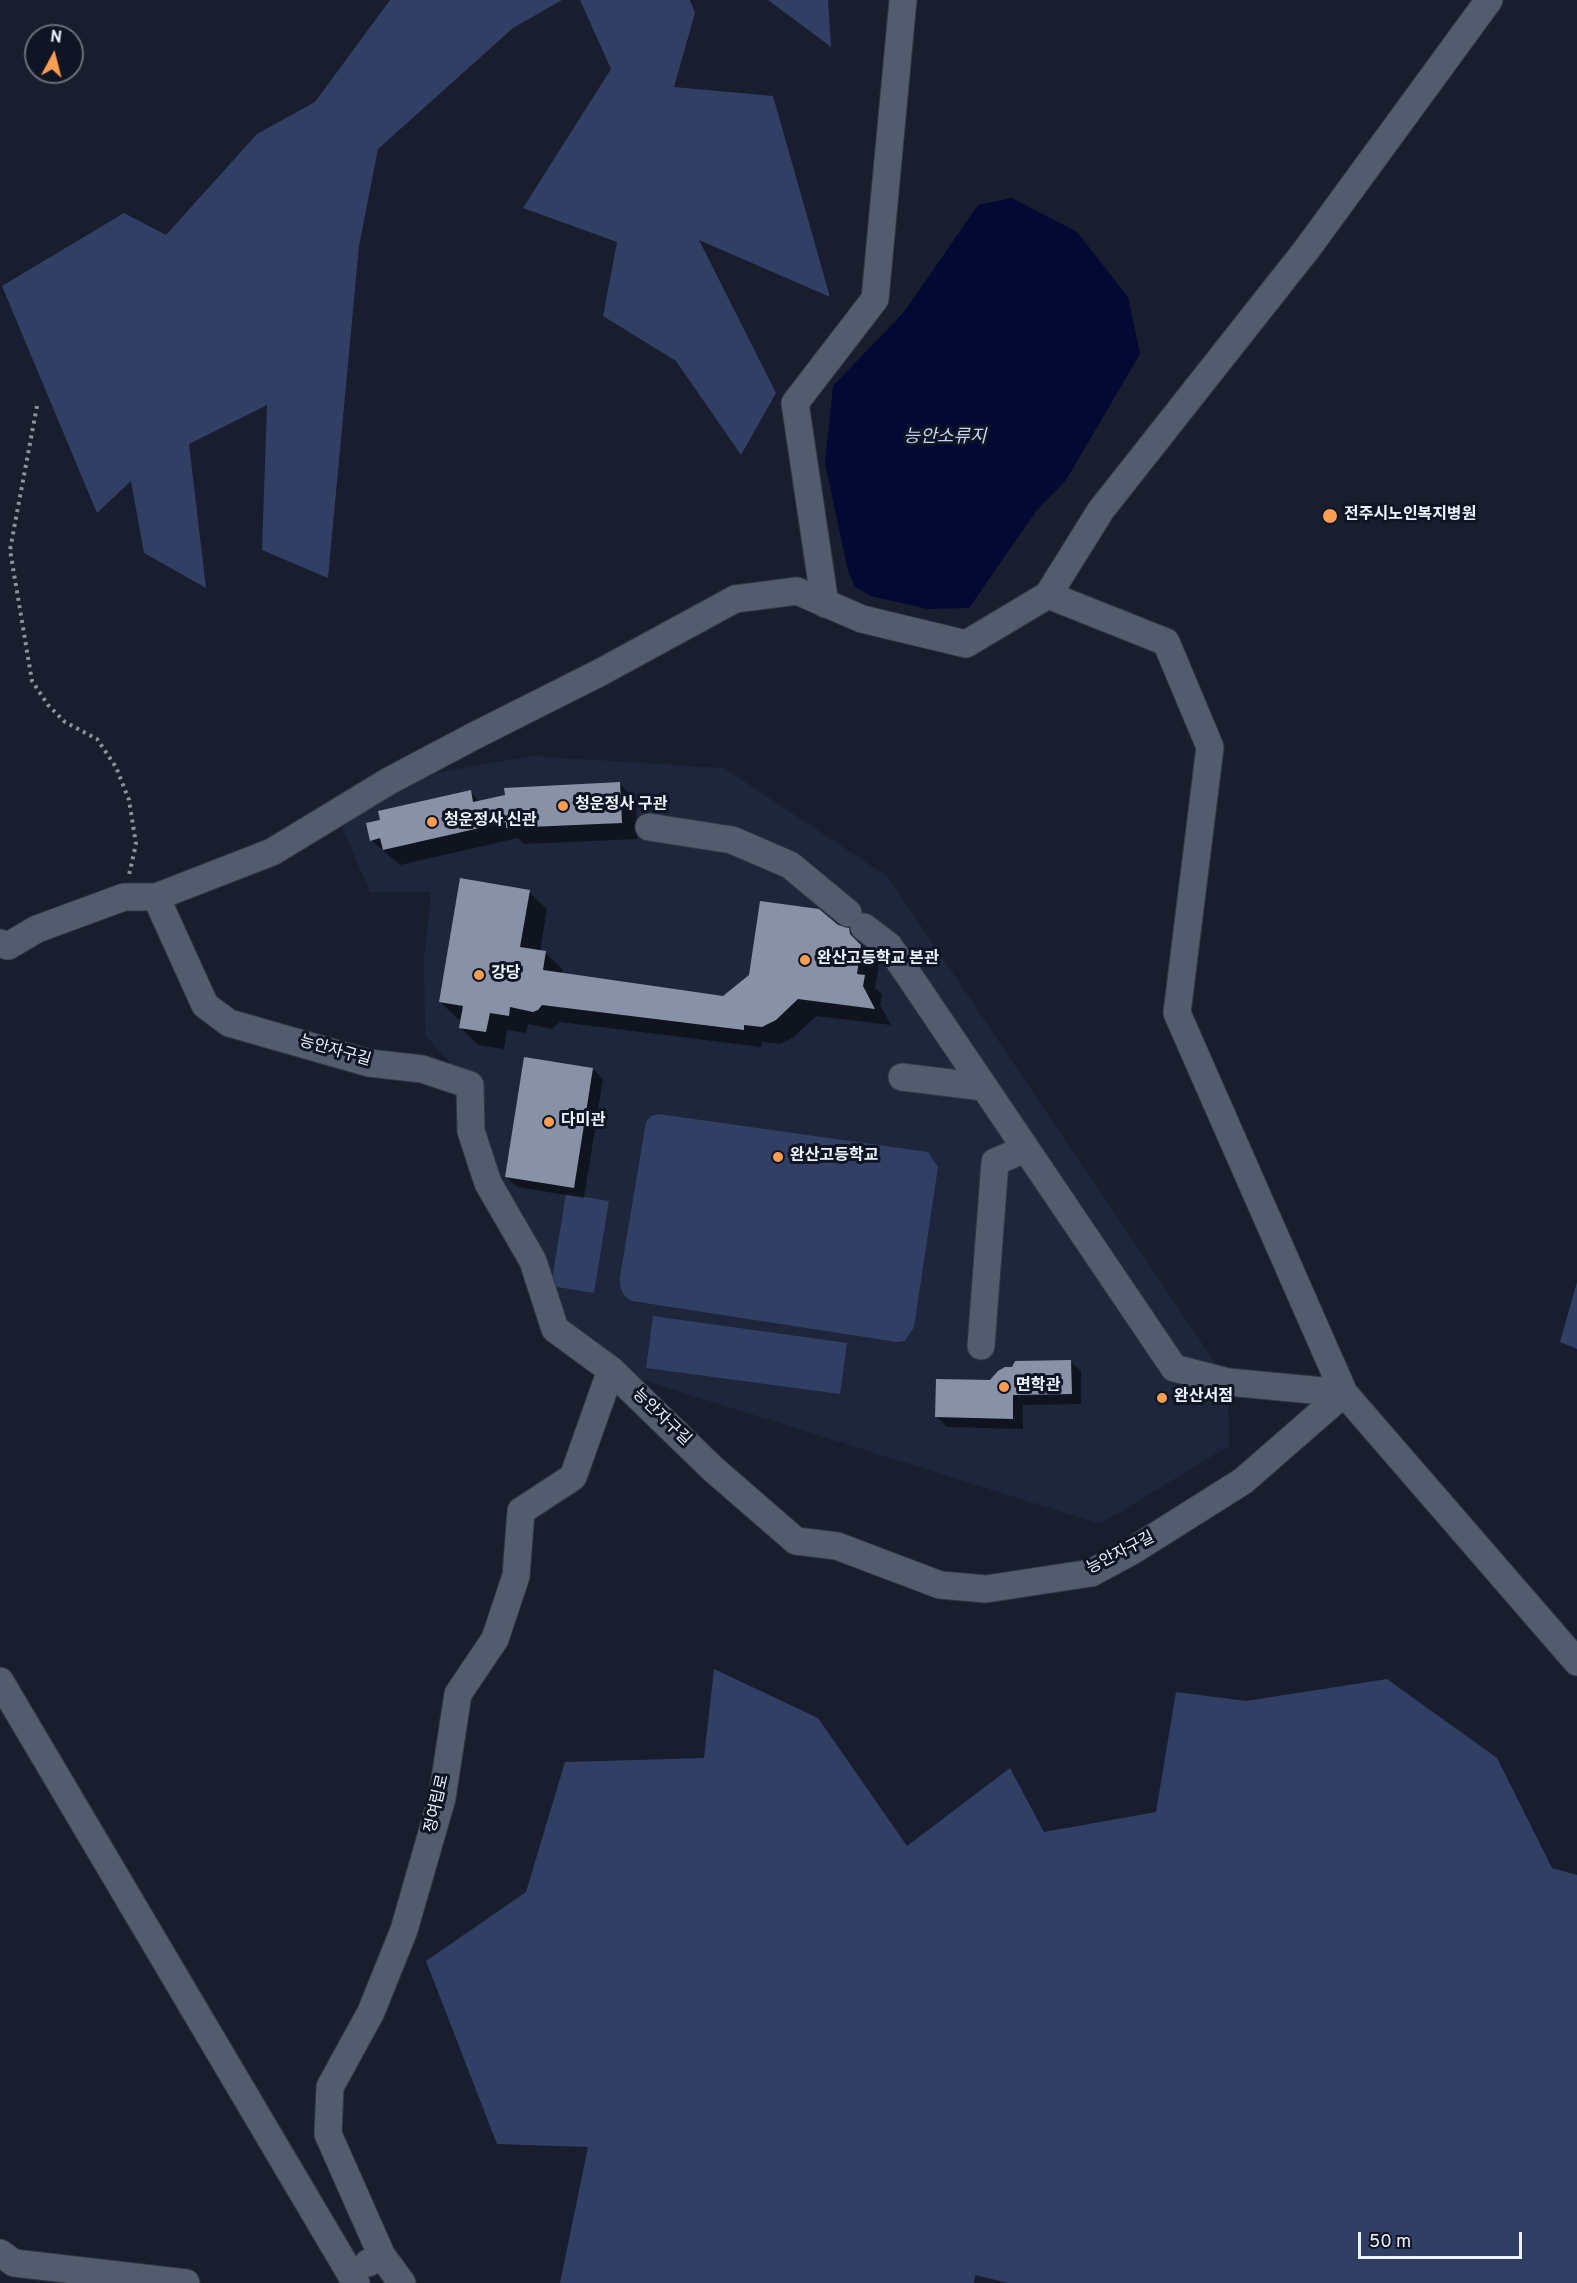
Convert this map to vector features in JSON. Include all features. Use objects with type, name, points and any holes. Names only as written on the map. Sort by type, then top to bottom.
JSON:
[{"type":"street","points":[[825,604],[795,403],[875,299],[903,0]]},
{"type":"street","points":[[0,943],[8,946],[37,929],[124,897],[156,897],[272,852],[389,782],[601,672],[735,599],[797,591],[862,619],[966,644],[1048,595],[1101,510],[1307,249],[1489,0]]},
{"type":"street","points":[[1048,595],[1166,642],[1210,747],[1177,1013],[1344,1393],[1577,1662]]},
{"type":"street","points":[[649,827],[732,840],[790,865],[889,945],[1174,1368],[1228,1382],[1344,1393]]},
{"type":"street","name":"능안자구길","points":[[156,897],[205,1005],[229,1023],[369,1063],[422,1069],[470,1085],[471,1131],[488,1183],[533,1261],[555,1329],[611,1370],[712,1469],[795,1541],[837,1546],[940,1585],[986,1589],[1091,1573],[1132,1551],[1243,1481],[1344,1393]]},
{"type":"street","points":[[902,1077],[983,1087]]},
{"type":"street","points":[[981,1346],[994,1162],[1025,1149]]},
{"type":"street","name":"정여립로","points":[[402,2283],[382,2256],[328,2133],[330,2087],[371,2012],[404,1930],[442,1798],[458,1694],[495,1639],[516,1576],[521,1511],[573,1477],[611,1370]]},
{"type":"street","points":[[0,1681],[347,2279],[382,2256]]},
{"type":"street","points":[[0,2253],[14,2263],[186,2283]]},
{"type":"path","points":[[37,406],[10,550],[32,681],[48,705],[65,722],[97,739],[116,767],[129,800],[136,844],[124,897]]},
{"type":"shaded area","points":[[390,0],[562,0],[513,28],[378,149],[359,246],[328,578],[262,550],[267,405],[189,444],[206,588],[144,553],[131,481],[97,513],[2,286],[124,213],[166,235],[257,134],[315,102]]},
{"type":"shaded area","points":[[580,0],[690,0],[695,13],[674,87],[773,96],[830,297],[699,240],[776,393],[741,455],[676,361],[603,316],[617,242],[523,208],[611,69]]},
{"type":"shaded area","points":[[768,0],[828,0],[831,47]]},
{"type":"shaded area","name":"완산고등학교","points":[[532,756],[724,768],[888,877],[1228,1382],[1229,1446],[1100,1524],[611,1370],[551,1318],[503,1207],[470,1085],[425,1035],[424,957],[431,892],[370,892],[337,815],[389,781]]},
{"type":"shaded area","points":[[658,1114],[928,1152],[938,1167],[914,1327],[905,1341],[897,1342],[632,1301],[625,1296],[621,1288],[620,1277],[646,1122],[651,1116]]},
{"type":"shaded area","points":[[566,1194],[609,1201],[594,1293],[551,1286]]},
{"type":"shaded area","points":[[1577,1282],[1577,1349],[1560,1342]]},
{"type":"shaded area","points":[[653,1316],[847,1343],[840,1394],[646,1368]]},
{"type":"shaded area","points":[[714,1669],[818,1718],[907,1846],[1010,1768],[1044,1832],[1156,1812],[1176,1692],[1246,1701],[1387,1679],[1497,1758],[1552,1868],[1577,1875],[1577,2283],[1008,2283],[975,2275],[974,2283],[560,2283],[588,2147],[497,2144],[426,1961],[526,1892],[565,1762],[704,1758]]},
{"type":"water","name":"능안소류지","points":[[1012,198],[1077,232],[1128,297],[1140,354],[1066,480],[1037,510],[969,608],[928,609],[871,596],[855,587],[848,571],[825,463],[833,386],[904,312],[978,205]]},
{"type":"building","points":[[620,782],[622,823],[506,828],[506,822],[383,850],[380,838],[370,841],[366,823],[380,820],[378,811],[471,790],[473,802],[505,795],[504,788]]},
{"type":"building","name":"완산고등학교 본관","points":[[460,878],[530,890],[520,947],[546,951],[543,970],[723,996],[749,975],[760,901],[819,909],[838,925],[849,928],[850,934],[861,945],[857,974],[865,975],[863,986],[875,1009],[798,999],[776,1020],[762,1027],[744,1025],[744,1030],[542,1005],[533,1012],[510,1007],[509,1016],[490,1013],[486,1032],[459,1028],[463,1006],[439,1002]]},
{"type":"building","name":"다미관","points":[[524,1057],[593,1068],[574,1188],[505,1177]]},
{"type":"building","name":"면학관","points":[[1071,1360],[1072,1394],[1013,1395],[1013,1419],[935,1417],[936,1379],[990,1380],[998,1371],[1005,1367],[1012,1367],[1015,1361]]},
{"type":"place","name":"전주시노인복지병원","points":[[1330,516]]},
{"type":"place","name":"청운정사 구관","points":[[563,806]]},
{"type":"place","name":"청운정사 신관","points":[[432,822]]},
{"type":"place","name":"완산고등학교 본관","points":[[805,960]]},
{"type":"place","name":"강당","points":[[479,975]]},
{"type":"place","name":"다미관","points":[[549,1122]]},
{"type":"place","name":"완산고등학교","points":[[778,1157]]},
{"type":"place","name":"면학관","points":[[1004,1387]]},
{"type":"place","name":"완산서점","points":[[1162,1398]]}]
